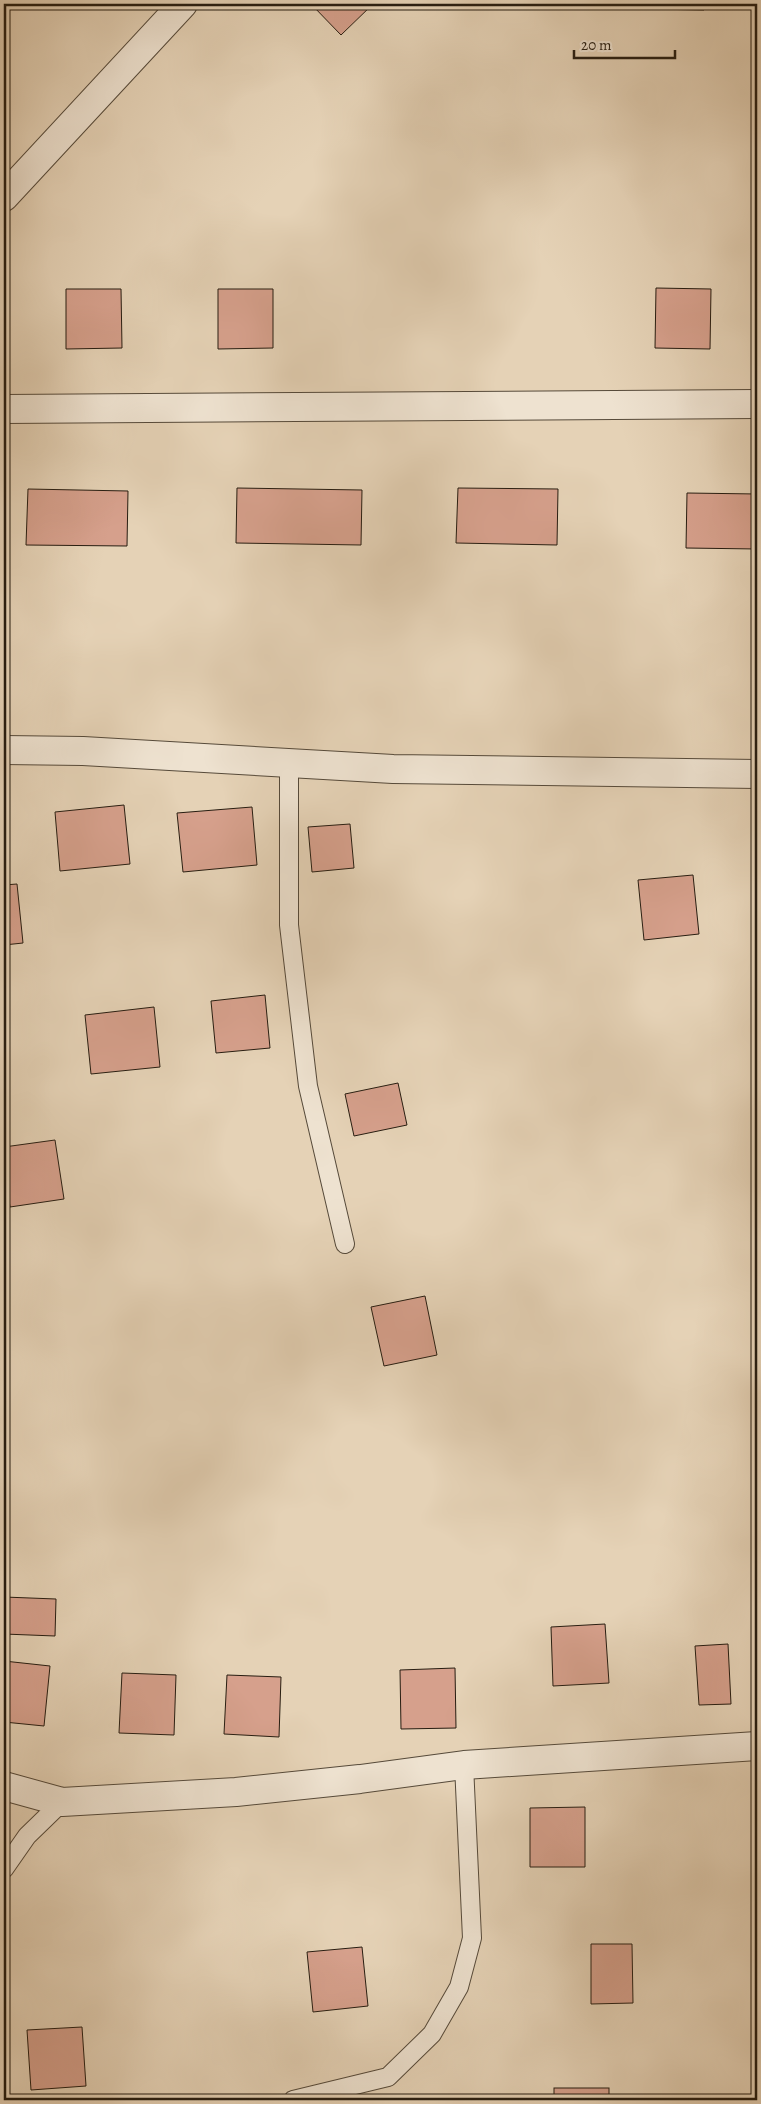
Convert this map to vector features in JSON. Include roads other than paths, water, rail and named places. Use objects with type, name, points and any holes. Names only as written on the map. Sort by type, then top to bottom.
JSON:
[{"type":"street","points":[[4,197],[183,4]]},
{"type":"street","points":[[4,409],[757,404]]},
{"type":"street","points":[[4,750],[83,751],[393,769],[757,774]]},
{"type":"street","points":[[4,1786],[62,1802],[236,1792],[360,1779],[464,1765],[757,1746]]},
{"type":"lane","points":[[289,763],[289,925],[308,1086],[345,1244]]},
{"type":"lane","points":[[293,2100],[388,2077],[432,2034],[459,1986],[472,1938],[464,1765]]},
{"type":"lane","points":[[4,1869],[27,1836],[62,1802]]}]
